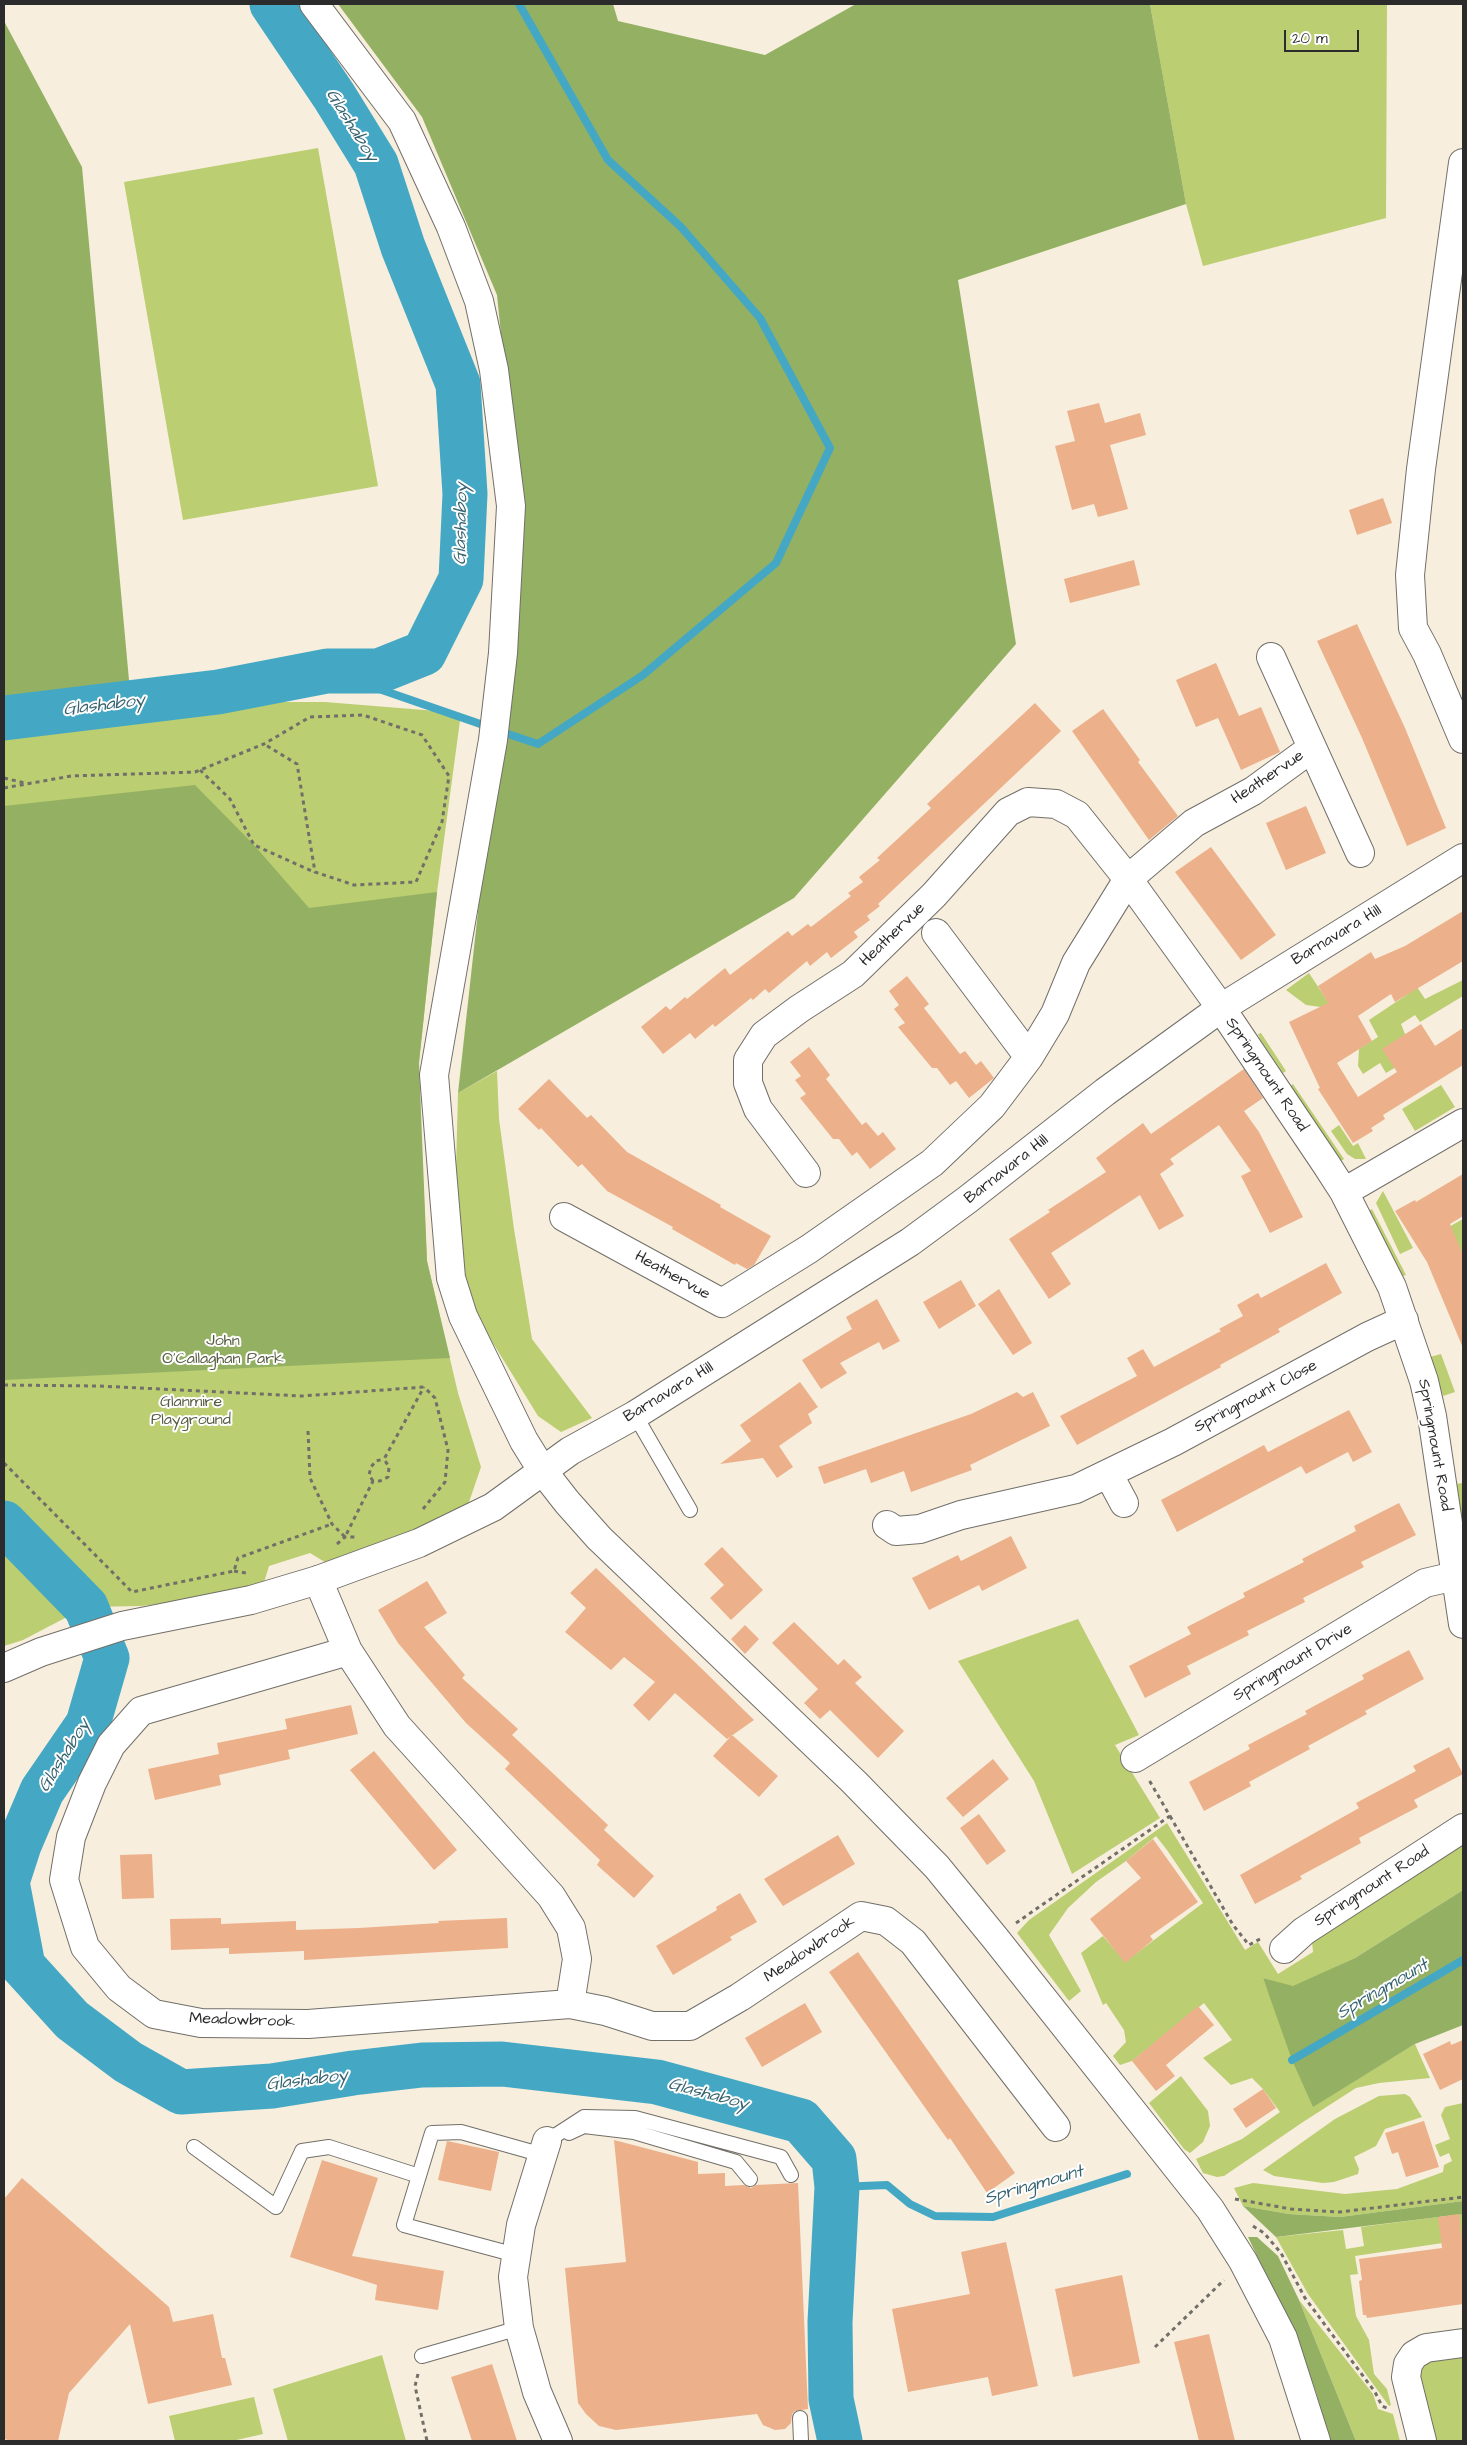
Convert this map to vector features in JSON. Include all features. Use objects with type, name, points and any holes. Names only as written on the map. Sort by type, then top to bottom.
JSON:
[{"type":"street","points":[[314,4],[402,121],[451,227],[479,301],[494,370],[511,506],[503,653],[493,740],[434,1075],[451,1278],[463,1316],[524,1441],[542,1470],[599,1538],[854,1782],[937,1867],[996,1938],[1210,2209],[1243,2261],[1283,2338],[1316,2441]]},
{"type":"street","points":[[1463,162],[1421,469],[1410,575],[1414,628],[1463,739]]},
{"type":"street","points":[[1271,658],[1360,853]]},
{"type":"street","name":"Heathervue","points":[[564,1217],[722,1303],[809,1249],[932,1163],[992,1106],[1030,1057],[1055,1014],[1076,963],[1128,879],[1194,824],[1254,791],[1312,748]]},
{"type":"street","name":"Heathervue","points":[[806,1173],[758,1109],[748,1083],[748,1060],[764,1035],[799,1008],[853,974],[934,895],[1008,812],[1028,802],[1056,804],[1077,815],[1128,879],[1221,1008]]},
{"type":"street","name":"Barnavara Hill","points":[[4,1668],[41,1652],[122,1626],[251,1600],[318,1580],[419,1543],[463,1523],[515,1493],[542,1470],[570,1451],[635,1415],[910,1242],[968,1200],[1105,1092],[1221,1008],[1463,858]]},
{"type":"street","name":"Heathervue","points":[[936,933],[1030,1057]]},
{"type":"street","name":"Springmount Road","points":[[1221,1008],[1344,1192],[1392,1287],[1424,1381],[1432,1416],[1463,1624]]},
{"type":"street","points":[[1344,1192],[1463,1123]]},
{"type":"street","name":"Springmount Close","points":[[887,1525],[896,1531],[920,1529],[960,1515],[1076,1489],[1109,1475],[1367,1337],[1404,1320]]},
{"type":"street","points":[[1109,1475],[1124,1503]]},
{"type":"street","name":"Springmount Drive","points":[[1134,1758],[1425,1583],[1455,1576]]},
{"type":"street","points":[[318,1580],[348,1651],[397,1726],[551,1896],[572,1928],[577,1959],[570,2004]]},
{"type":"street","name":"Meadowbrook","points":[[348,1651],[141,1711],[111,1745],[92,1783],[71,1837],[64,1880],[86,1947],[119,1988],[154,2014],[201,2023],[308,2024],[570,2004],[605,2011],[652,2026],[690,2026],[740,1998],[861,1916],[886,1921],[913,1942],[1056,2127]]},
{"type":"street","name":"Springmount Road","points":[[1284,1949],[1304,1931],[1463,1828]]},
{"type":"street","points":[[545,2148],[521,2225],[513,2277],[519,2328],[537,2392],[558,2441]]},
{"type":"street","points":[[1422,2441],[1406,2377],[1408,2364],[1414,2355],[1426,2348],[1463,2343]]},
{"type":"lane","points":[[635,1415],[690,1510]]},
{"type":"lane","points":[[545,2148],[584,2117],[635,2118],[781,2157],[790,2175]]},
{"type":"lane","points":[[516,2255],[404,2225],[432,2133],[461,2132],[545,2148],[584,2126],[634,2132],[736,2162],[750,2179]]},
{"type":"lane","points":[[194,2147],[276,2207],[302,2151],[328,2147],[419,2176]]},
{"type":"lane","points":[[422,2356],[519,2328]]},
{"type":"lane","points":[[800,2418],[802,2441]]},
{"type":"path","points":[[4,788],[70,776],[195,772],[264,744],[310,717],[363,715],[422,736],[449,776],[442,822],[416,882],[354,885],[315,872],[254,845],[230,799],[200,770]]},
{"type":"path","points":[[264,744],[297,764],[315,872]]},
{"type":"path","points":[[4,778],[28,783]]},
{"type":"path","points":[[4,1385],[99,1386],[302,1396],[424,1387],[435,1398],[448,1450],[445,1482],[426,1508],[418,1512]]},
{"type":"path","points":[[373,1481],[369,1475],[371,1467],[376,1461],[384,1459],[424,1387]]},
{"type":"path","points":[[308,1431],[310,1478],[332,1524],[345,1537],[362,1536]]},
{"type":"path","points":[[373,1481],[380,1481],[388,1477],[389,1467],[384,1459]]},
{"type":"path","points":[[4,1463],[132,1592],[234,1571],[238,1558],[332,1524]]},
{"type":"path","points":[[345,1537],[373,1481]]},
{"type":"path","points":[[1134,1758],[1233,1925],[1249,1946],[1262,1938],[1284,1949]]},
{"type":"path","points":[[1011,1927],[1170,1816]]},
{"type":"path","points":[[1232,2198],[1291,2209],[1340,2212],[1463,2196]]},
{"type":"path","points":[[1258,2229],[1281,2253],[1305,2298],[1375,2392],[1382,2406],[1392,2410]]},
{"type":"path","points":[[1155,2348],[1243,2261]]},
{"type":"path","points":[[422,2356],[415,2386],[426,2441]]},
{"type":"green space","points":[[338,4],[613,4],[618,21],[765,55],[856,4],[1150,4],[1186,204],[958,280],[1016,644],[794,898],[458,1093],[499,721],[518,503],[497,295],[422,117]]},
{"type":"green space","points":[[1150,4],[1387,4],[1386,218],[1203,266],[1186,204]]},
{"type":"green space","points":[[4,21],[82,167],[131,702],[4,718]]},
{"type":"green space","points":[[318,148],[378,486],[183,520],[124,182]]},
{"type":"green space","name":"John O'Callaghan Park","points":[[131,702],[325,702],[461,713],[437,892],[418,1071],[427,1261],[458,1393],[481,1467],[468,1505],[427,1530],[333,1567],[310,1553],[269,1566],[261,1592],[141,1606],[86,1607],[23,1640],[4,1646],[4,1538],[82,1603],[4,1523],[4,718]]},
{"type":"green space","points":[[195,785],[254,845],[309,908],[437,892],[419,1063],[427,1261],[450,1358],[4,1380],[4,806]]},
{"type":"green space","points":[[1403,966],[1425,999],[1463,980],[1463,996],[1420,1022],[1415,1015],[1401,1024],[1411,1049],[1401,1064],[1386,1073],[1380,1063],[1363,1074],[1358,1066],[1359,1049],[1378,1037],[1369,1020],[1408,994],[1393,972]]},
{"type":"green space","points":[[1309,973],[1330,1005],[1321,1007],[1306,1005],[1286,990]]},
{"type":"green space","points":[[1261,1033],[1286,1071],[1283,1073],[1260,1039],[1258,1034]]},
{"type":"green space","points":[[497,1071],[499,1119],[532,1339],[592,1418],[561,1432],[538,1416],[480,1322],[467,1289],[460,1264],[455,1206],[458,1093]]},
{"type":"green space","points":[[1293,1084],[1344,1159],[1341,1161],[1290,1086]]},
{"type":"green space","points":[[1441,1085],[1455,1107],[1415,1131],[1402,1109]]},
{"type":"green space","points":[[1339,1125],[1353,1146],[1358,1143],[1366,1159],[1355,1159],[1347,1154],[1331,1131]]},
{"type":"green space","points":[[1383,1191],[1413,1248],[1400,1254],[1376,1203]]},
{"type":"green space","points":[[1372,1209],[1406,1275],[1403,1276],[1369,1211]]},
{"type":"green space","points":[[1463,1219],[1463,1255],[1447,1228]]},
{"type":"green space","points":[[1441,1354],[1455,1392],[1443,1396],[1430,1357]]},
{"type":"green space","points":[[1463,1483],[1463,1529],[1461,1529],[1455,1484]]},
{"type":"green space","points":[[1078,1619],[1139,1735],[1115,1745],[1160,1818],[1072,1874],[1034,1781],[958,1661]]},
{"type":"green space","points":[[1167,1823],[1245,1950],[1258,1942],[1278,1974],[1313,1952],[1312,1941],[1463,1842],[1463,1890],[1355,1958],[1293,1987],[1263,1978],[1313,2106],[1415,2044],[1430,2078],[1379,2083],[1356,2088],[1224,2176],[1217,2177],[1203,2173],[1196,2159],[1242,2139],[1280,2112],[1252,2078],[1231,2085],[1203,2058],[1232,2040],[1204,2003],[1132,2061],[1120,2065],[1113,2056],[1126,2042],[1124,2030],[1106,2003],[1103,2005],[1081,1953],[1103,1936],[1125,1962],[1203,1903],[1167,1850],[1156,1836],[1126,1861],[1096,1882],[1068,1908],[1049,1935],[1081,1991],[1069,2001],[1017,1933],[1029,1920]]},
{"type":"green space","points":[[1463,1890],[1463,2025],[1415,2044],[1313,2107],[1292,2060],[1263,1978],[1293,1986],[1355,1958]]},
{"type":"green space","points":[[1181,2076],[1208,2111],[1210,2126],[1203,2142],[1190,2153],[1184,2149],[1149,2103]]},
{"type":"green space","points":[[1405,2094],[1410,2097],[1422,2117],[1385,2129],[1376,2146],[1354,2157],[1359,2169],[1358,2174],[1334,2182],[1323,2183],[1274,2176],[1263,2170],[1335,2119],[1379,2096]]},
{"type":"green space","points":[[1463,2103],[1463,2201],[1340,2217],[1289,2214],[1243,2206],[1234,2188],[1253,2183],[1345,2194],[1397,2189],[1443,2172],[1444,2165],[1452,2161],[1449,2153],[1440,2157],[1435,2145],[1450,2139],[1441,2115],[1445,2107]]},
{"type":"green space","points":[[1463,2201],[1463,2214],[1276,2237],[1243,2206],[1289,2214],[1340,2217]]},
{"type":"green space","points":[[1459,2214],[1463,2214],[1463,2240],[1355,2256],[1358,2274],[1350,2275],[1356,2316],[1369,2340],[1374,2374],[1387,2389],[1391,2405],[1389,2406],[1308,2294],[1276,2237],[1343,2230],[1346,2249],[1364,2246],[1361,2227],[1438,2217],[1460,2230]]},
{"type":"green space","points":[[1248,2237],[1257,2237],[1278,2256],[1299,2300],[1356,2441],[1330,2441],[1316,2392],[1294,2333]]},
{"type":"green space","points":[[1299,2300],[1373,2394],[1378,2409],[1393,2414],[1400,2441],[1356,2441]]},
{"type":"green space","points":[[382,2355],[406,2441],[288,2441],[273,2389]]},
{"type":"green space","points":[[1463,2355],[1463,2441],[1434,2441],[1419,2381],[1421,2371],[1424,2366],[1436,2359]]},
{"type":"green space","points":[[254,2397],[263,2434],[232,2441],[175,2441],[169,2416]]},
{"type":"building","points":[[1099,403],[1105,423],[1140,413],[1146,435],[1110,445],[1128,509],[1098,517],[1094,504],[1072,510],[1055,446],[1075,441],[1067,411]]},
{"type":"building","points":[[1383,498],[1392,523],[1357,535],[1349,510]]},
{"type":"building","points":[[1134,560],[1140,585],[1070,603],[1064,579]]},
{"type":"building","points":[[1357,624],[1405,728],[1446,828],[1407,846],[1362,738],[1317,641]]},
{"type":"building","points":[[1216,663],[1239,716],[1261,707],[1280,752],[1241,770],[1218,718],[1196,727],[1176,680]]},
{"type":"building","points":[[1035,703],[1061,731],[878,904],[880,906],[867,916],[870,920],[854,932],[858,937],[831,958],[827,952],[810,966],[807,961],[769,993],[765,989],[715,1027],[713,1024],[695,1039],[690,1033],[663,1054],[641,1027],[666,1006],[670,1010],[685,997],[687,999],[725,968],[730,975],[788,931],[792,936],[808,924],[811,927],[851,896],[848,893],[863,882],[859,877],[880,860],[877,858],[931,808],[927,804]]},
{"type":"building","points":[[1103,709],[1140,760],[1138,762],[1178,816],[1149,840],[1072,731]]},
{"type":"building","points":[[1306,806],[1326,853],[1286,870],[1266,823]]},
{"type":"building","points":[[1211,847],[1276,935],[1241,960],[1175,872]]},
{"type":"building","points":[[1463,911],[1463,961],[1395,1002],[1391,994],[1358,1016],[1372,1041],[1337,1063],[1358,1097],[1397,1072],[1382,1049],[1421,1024],[1435,1046],[1463,1028],[1463,1065],[1383,1115],[1385,1119],[1371,1128],[1373,1131],[1353,1143],[1318,1089],[1320,1088],[1289,1022],[1328,1003],[1318,986],[1371,952],[1375,959],[1405,946]]},
{"type":"building","points":[[907,976],[929,1004],[924,1008],[960,1054],[965,1051],[976,1065],[981,1061],[994,1078],[969,1098],[956,1081],[950,1085],[937,1068],[932,1068],[898,1027],[905,1023],[894,1009],[899,1005],[889,991]]},
{"type":"building","points":[[809,1047],[830,1075],[826,1079],[862,1125],[866,1122],[878,1136],[883,1132],[896,1149],[870,1169],[857,1152],[852,1156],[839,1139],[833,1139],[800,1098],[806,1094],[795,1080],[801,1076],[790,1062]]},
{"type":"building","points":[[1244,1069],[1263,1098],[1244,1111],[1259,1132],[1303,1217],[1270,1233],[1241,1176],[1251,1171],[1219,1125],[1170,1159],[1174,1164],[1160,1174],[1184,1216],[1159,1230],[1140,1195],[1051,1253],[1071,1284],[1049,1299],[1009,1239],[1050,1212],[1048,1210],[1106,1172],[1096,1158],[1143,1123],[1151,1134]]},
{"type":"building","points":[[549,1079],[587,1118],[591,1115],[627,1152],[721,1205],[720,1207],[771,1236],[754,1265],[747,1269],[736,1263],[735,1265],[672,1229],[673,1227],[607,1191],[582,1164],[578,1167],[541,1128],[539,1130],[518,1109]]},
{"type":"building","points":[[1463,1174],[1463,1216],[1450,1224],[1463,1255],[1463,1348],[1427,1262],[1395,1211],[1415,1200],[1416,1202]]},
{"type":"building","points":[[1326,1263],[1342,1293],[1278,1329],[1280,1332],[1220,1365],[1221,1367],[1077,1445],[1060,1416],[1137,1376],[1127,1358],[1143,1349],[1154,1367],[1221,1331],[1219,1329],[1243,1316],[1237,1305],[1258,1293],[1261,1298]]},
{"type":"building","points":[[961,1280],[976,1306],[939,1329],[923,1302]]},
{"type":"building","points":[[999,1289],[1032,1343],[1013,1355],[978,1304]]},
{"type":"building","points":[[877,1299],[900,1341],[883,1350],[879,1342],[840,1363],[847,1373],[821,1389],[802,1360],[852,1329],[846,1317]]},
{"type":"building","points":[[800,1382],[818,1407],[808,1414],[812,1423],[779,1446],[793,1467],[777,1478],[763,1458],[720,1464],[751,1441],[740,1425]]},
{"type":"building","points":[[1017,1392],[1023,1397],[1033,1392],[1050,1426],[970,1465],[972,1470],[911,1492],[904,1471],[871,1483],[866,1469],[824,1484],[818,1467],[971,1414]]},
{"type":"building","points":[[1349,1410],[1372,1452],[1353,1462],[1348,1452],[1306,1474],[1301,1466],[1177,1532],[1161,1500],[1264,1445],[1268,1452]]},
{"type":"building","points":[[1399,1503],[1416,1535],[1361,1562],[1364,1567],[1303,1598],[1305,1602],[1247,1631],[1249,1635],[1187,1666],[1191,1674],[1145,1698],[1129,1666],[1191,1634],[1187,1627],[1245,1597],[1243,1593],[1304,1562],[1302,1559],[1356,1531],[1354,1526]]},
{"type":"building","points":[[1011,1536],[1027,1568],[982,1591],[979,1585],[929,1610],[912,1578],[958,1555],[961,1561]]},
{"type":"building","points":[[722,1547],[763,1590],[731,1620],[710,1598],[724,1585],[704,1564]]},
{"type":"building","points":[[596,1568],[754,1720],[727,1739],[675,1693],[649,1721],[633,1705],[655,1682],[624,1657],[611,1670],[565,1632],[586,1608],[570,1593]]},
{"type":"building","points":[[427,1581],[447,1613],[424,1627],[465,1675],[462,1678],[518,1729],[512,1735],[608,1825],[604,1830],[654,1876],[634,1898],[597,1865],[600,1860],[505,1769],[510,1763],[466,1723],[398,1643],[378,1610]]},
{"type":"building","points":[[794,1622],[838,1665],[844,1659],[862,1677],[855,1683],[904,1731],[878,1758],[830,1710],[820,1719],[804,1703],[818,1689],[772,1643]]},
{"type":"building","points":[[745,1625],[759,1639],[745,1654],[731,1639]]},
{"type":"building","points":[[1409,1650],[1424,1679],[1365,1711],[1367,1714],[1308,1746],[1310,1749],[1249,1782],[1251,1786],[1204,1811],[1189,1782],[1250,1749],[1248,1745],[1307,1714],[1305,1711],[1364,1679],[1362,1675]]},
{"type":"building","points":[[351,1705],[358,1734],[288,1750],[290,1759],[219,1775],[221,1785],[155,1800],[148,1769],[219,1754],[217,1743],[287,1729],[285,1719]]},
{"type":"building","points":[[732,1735],[778,1776],[759,1797],[713,1756]]},
{"type":"building","points":[[1449,1747],[1463,1774],[1414,1800],[1418,1807],[1359,1838],[1361,1843],[1300,1876],[1302,1879],[1255,1904],[1240,1875],[1359,1808],[1356,1803],[1416,1771],[1413,1766]]},
{"type":"building","points":[[374,1751],[457,1850],[434,1870],[350,1770]]},
{"type":"building","points":[[993,1759],[1009,1779],[963,1817],[946,1798]]},
{"type":"building","points":[[979,1814],[1006,1851],[987,1865],[960,1828]]},
{"type":"building","points":[[838,1835],[855,1864],[783,1906],[764,1879]]},
{"type":"building","points":[[1153,1839],[1198,1902],[1150,1936],[1153,1940],[1125,1963],[1090,1919],[1141,1878],[1126,1861]]},
{"type":"building","points":[[152,1854],[154,1898],[122,1899],[120,1855]]},
{"type":"building","points":[[740,1893],[757,1922],[730,1937],[732,1940],[673,1975],[656,1946],[717,1910],[716,1907]]},
{"type":"building","points":[[221,1918],[221,1924],[296,1921],[296,1930],[359,1928],[439,1923],[438,1921],[507,1918],[508,1948],[304,1960],[304,1951],[229,1954],[229,1948],[171,1950],[170,1919]]},
{"type":"building","points":[[858,1952],[1015,2173],[987,2193],[950,2138],[948,2140],[829,1972]]},
{"type":"building","points":[[805,2003],[822,2032],[762,2067],[745,2038]]},
{"type":"building","points":[[1198,2006],[1214,2025],[1166,2065],[1175,2076],[1156,2091],[1132,2061]]},
{"type":"building","points":[[1463,2040],[1463,2079],[1440,2090],[1423,2054],[1450,2041],[1451,2045]]},
{"type":"building","points":[[1263,2089],[1276,2108],[1246,2128],[1233,2109]]},
{"type":"building","points":[[1424,2121],[1439,2167],[1406,2177],[1398,2152],[1392,2154],[1385,2133]]},
{"type":"building","points":[[614,2140],[698,2162],[698,2174],[725,2173],[725,2186],[744,2185],[751,2188],[756,2185],[798,2183],[808,2409],[795,2411],[792,2414],[791,2423],[785,2429],[775,2430],[763,2425],[757,2414],[616,2430],[599,2426],[586,2414],[578,2403],[565,2268],[626,2262]]},
{"type":"building","points":[[447,2141],[499,2152],[491,2191],[438,2180]]},
{"type":"building","points":[[322,2160],[378,2178],[352,2256],[444,2271],[438,2310],[375,2300],[377,2285],[290,2257]]},
{"type":"building","points":[[22,2178],[169,2307],[173,2322],[213,2314],[222,2358],[225,2358],[232,2385],[148,2404],[130,2324],[69,2393],[58,2441],[12,2441],[4,2439],[4,2199]]},
{"type":"building","points":[[1459,2214],[1463,2249],[1463,2304],[1367,2318],[1366,2315],[1363,2315],[1359,2281],[1362,2280],[1359,2259],[1442,2248],[1438,2217]]},
{"type":"building","points":[[1006,2242],[1038,2386],[992,2396],[988,2377],[908,2392],[892,2309],[970,2294],[961,2252]]},
{"type":"building","points":[[1122,2275],[1140,2363],[1073,2377],[1055,2289]]},
{"type":"building","points":[[1209,2334],[1235,2441],[1199,2441],[1174,2342]]},
{"type":"building","points":[[492,2364],[517,2441],[472,2441],[451,2377]]},
{"type":"waterway","name":"Glashaboy","points":[[4,718],[218,692],[327,671],[379,671],[424,653],[461,579],[465,494],[458,384],[403,247],[376,164],[334,96],[272,4]]},
{"type":"waterway","points":[[499,731],[538,744],[643,675],[776,563],[830,448],[760,318],[681,227],[608,160],[519,4]]},
{"type":"waterway","points":[[327,671],[489,727]]},
{"type":"waterway","name":"Glashaboy","points":[[4,1523],[86,1607],[107,1658],[88,1724],[42,1791],[19,1845],[7,1882],[23,1966],[72,2020],[128,2062],[181,2092],[272,2086],[353,2073],[422,2065],[502,2064],[657,2082],[801,2121],[834,2159],[837,2187],[830,2322],[831,2399],[840,2441]]},
{"type":"waterway","name":"Springmount","points":[[1292,2060],[1463,1960]]},
{"type":"waterway","name":"Springmount","points":[[837,2187],[887,2185],[910,2204],[935,2216],[993,2217],[1127,2174]]},
{"type":"park label","name":"Glanmire Playground","points":[[191,1412]]}]
